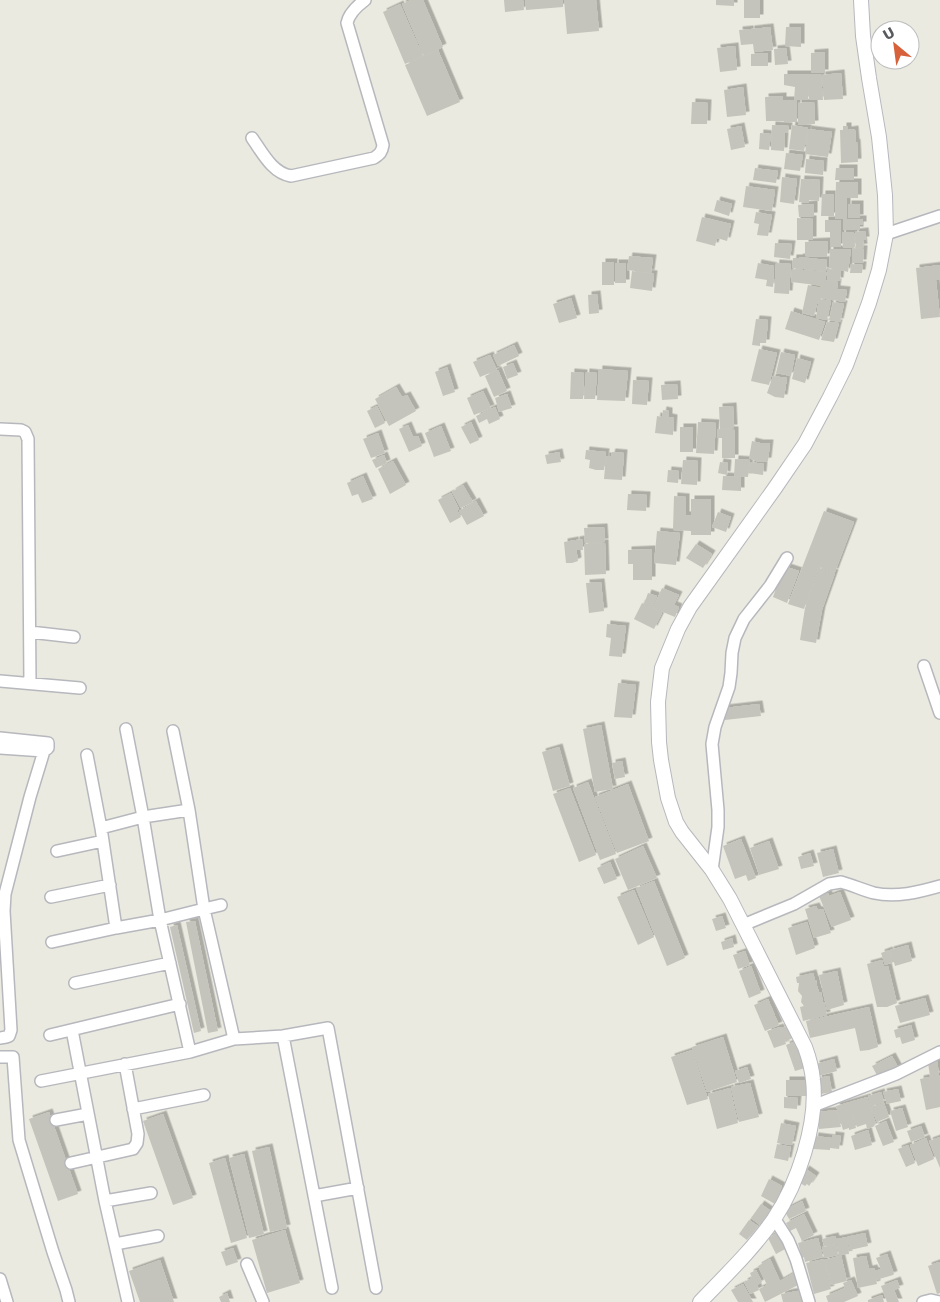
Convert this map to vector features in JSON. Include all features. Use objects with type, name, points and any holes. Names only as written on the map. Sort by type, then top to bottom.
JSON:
[{"type":"street","points":[[252,138],[277,170],[284,175],[291,176],[374,158],[380,154],[383,150],[383,145],[347,23],[350,14],[356,6],[365,0]]},
{"type":"street","points":[[700,1302],[750,1249],[774,1218],[794,1181],[808,1142],[813,1106],[813,1082],[805,1047],[730,898],[676,822],[668,798],[659,742],[658,702],[662,668],[678,629],[690,607],[785,474],[830,397],[846,365],[879,270],[890,232],[879,137],[863,36],[861,0]]},
{"type":"street","points":[[890,232],[940,216]]},
{"type":"street","points":[[0,429],[21,430],[25,432],[28,439],[30,684]]},
{"type":"street","points":[[709,866],[718,827],[712,744],[715,727],[729,687],[735,638],[744,619],[770,586],[787,558]]},
{"type":"street","points":[[30,632],[74,637]]},
{"type":"street","points":[[924,666],[940,713]]},
{"type":"street","points":[[0,681],[80,688]]},
{"type":"street","points":[[126,729],[160,920],[190,1052]]},
{"type":"street","points":[[173,731],[189,810],[204,909],[234,1039]]},
{"type":"street","points":[[0,738],[48,743],[48,748],[44,751],[30,797],[4,900],[11,1030],[9,1036],[0,1038]]},
{"type":"street","points":[[0,748],[44,751]]},
{"type":"street","points":[[87,755],[101,828],[116,928]]},
{"type":"street","points":[[101,828],[143,817],[189,810]]},
{"type":"street","points":[[57,851],[103,841]]},
{"type":"street","points":[[743,925],[794,904],[829,884],[841,882],[889,895],[918,892],[940,886]]},
{"type":"street","points":[[51,897],[110,885]]},
{"type":"street","points":[[52,942],[160,920],[221,904]]},
{"type":"street","points":[[75,983],[170,963]]},
{"type":"street","points":[[50,1035],[180,1004]]},
{"type":"street","points":[[41,1081],[190,1052],[234,1039],[283,1036],[328,1028],[376,1288]]},
{"type":"street","points":[[72,1030],[96,1158],[128,1302]]},
{"type":"street","points":[[283,1036],[332,1288]]},
{"type":"street","points":[[813,1106],[889,1077],[940,1052]]},
{"type":"street","points":[[0,1057],[14,1057],[19,1140],[69,1302]]},
{"type":"street","points":[[71,1163],[133,1149],[137,1143],[138,1134],[125,1064]]},
{"type":"street","points":[[133,1109],[204,1095]]},
{"type":"street","points":[[56,1120],[88,1114]]},
{"type":"street","points":[[314,1196],[358,1188]]},
{"type":"street","points":[[105,1201],[151,1194]]},
{"type":"street","points":[[774,1218],[788,1240],[796,1259],[809,1302]]},
{"type":"street","points":[[115,1244],[158,1236]]},
{"type":"street","points":[[247,1264],[263,1302]]},
{"type":"street","points":[[0,1279],[7,1302]]},
{"type":"street","points":[[923,1302],[934,1300],[939,1302]]},
{"type":"building","points":[[411,0],[423,0],[443,47],[424,56],[402,4]]},
{"type":"building","points":[[504,0],[523,0],[524,10],[505,12]]},
{"type":"building","points":[[525,0],[563,0],[563,7],[526,10]]},
{"type":"building","points":[[564,0],[596,0],[599,31],[567,34]]},
{"type":"building","points":[[716,0],[734,0],[734,6],[716,5]]},
{"type":"building","points":[[744,0],[760,0],[760,18],[744,18]]},
{"type":"building","points":[[400,4],[423,56],[405,64],[383,12]]},
{"type":"building","points":[[770,27],[773,50],[754,52],[753,44],[741,45],[739,30],[750,29],[751,37],[751,29]]},
{"type":"building","points":[[786,27],[801,27],[801,47],[785,46]]},
{"type":"building","points":[[735,46],[737,70],[720,72],[717,48]]},
{"type":"building","points":[[786,48],[788,64],[775,65],[774,49]]},
{"type":"building","points":[[438,50],[460,102],[427,116],[405,65]]},
{"type":"building","points":[[825,52],[825,73],[811,73],[811,53]]},
{"type":"building","points":[[768,53],[768,66],[751,66],[751,54]]},
{"type":"building","points":[[841,73],[843,99],[824,100],[822,75]]},
{"type":"building","points":[[784,74],[821,74],[823,100],[809,100],[808,84],[808,100],[797,100],[797,122],[766,121],[765,97],[783,96],[783,100],[794,100],[795,87],[784,85]]},
{"type":"building","points":[[743,87],[746,115],[727,117],[724,90]]},
{"type":"building","points":[[692,102],[708,103],[707,124],[691,124]]},
{"type":"building","points":[[814,102],[815,124],[798,125],[798,103]]},
{"type":"building","points":[[772,125],[789,126],[788,133],[785,133],[784,151],[771,150]]},
{"type":"building","points":[[792,125],[808,128],[804,151],[789,149]]},
{"type":"building","points":[[741,126],[745,147],[731,150],[727,129]]},
{"type":"building","points":[[843,126],[848,126],[848,130],[855,129],[858,162],[841,163],[840,130],[843,130]]},
{"type":"building","points":[[808,129],[832,132],[828,157],[805,154]]},
{"type":"building","points":[[760,133],[771,134],[769,150],[759,149]]},
{"type":"building","points":[[786,153],[803,155],[800,171],[784,169]]},
{"type":"building","points":[[806,159],[824,161],[823,175],[805,173]]},
{"type":"building","points":[[755,168],[778,171],[776,183],[753,180]]},
{"type":"building","points":[[836,168],[854,168],[854,180],[835,180]]},
{"type":"building","points":[[782,177],[797,179],[794,204],[780,202]]},
{"type":"building","points":[[801,179],[820,180],[819,201],[799,202]]},
{"type":"building","points":[[836,182],[858,182],[858,198],[847,198],[847,219],[863,219],[863,225],[860,225],[860,230],[843,230],[843,219],[835,219]]},
{"type":"building","points":[[746,186],[775,190],[772,211],[743,207]]},
{"type":"building","points":[[822,194],[834,194],[834,216],[821,216]]},
{"type":"building","points":[[717,200],[732,204],[729,216],[714,211]]},
{"type":"building","points":[[814,204],[814,216],[799,217],[798,205]]},
{"type":"building","points":[[848,204],[860,204],[860,218],[848,218]]},
{"type":"building","points":[[756,212],[772,215],[768,236],[757,235],[759,224],[754,223]]},
{"type":"building","points":[[702,217],[731,224],[727,241],[717,238],[715,246],[696,241]]},
{"type":"building","points":[[797,218],[813,219],[813,240],[797,240]]},
{"type":"building","points":[[825,220],[841,220],[841,247],[830,247],[830,232],[825,232]]},
{"type":"building","points":[[865,231],[866,240],[863,240],[864,247],[856,248],[855,232]]},
{"type":"building","points":[[842,232],[854,232],[855,247],[843,248]]},
{"type":"building","points":[[828,241],[827,257],[805,256],[805,242]]},
{"type":"building","points":[[775,243],[792,244],[790,259],[774,257]]},
{"type":"building","points":[[852,248],[864,249],[863,263],[852,263]]},
{"type":"building","points":[[830,249],[851,249],[848,272],[841,270],[840,281],[827,280],[828,269],[838,270],[829,268]]},
{"type":"building","points":[[629,256],[653,258],[651,273],[627,270]]},
{"type":"building","points":[[793,258],[827,260],[826,271],[792,268]]},
{"type":"building","points":[[602,262],[614,262],[614,285],[602,285]]},
{"type":"building","points":[[615,263],[626,263],[626,283],[615,283]]},
{"type":"building","points":[[758,263],[774,266],[773,287],[766,286],[767,280],[755,278]]},
{"type":"building","points":[[776,263],[791,264],[789,294],[774,293]]},
{"type":"building","points":[[851,264],[863,265],[862,273],[850,273]]},
{"type":"building","points":[[940,265],[940,280],[936,280],[940,317],[921,319],[916,268]]},
{"type":"building","points":[[792,269],[827,272],[825,280],[838,282],[837,289],[847,290],[845,302],[819,298],[821,286],[825,286],[791,282]]},
{"type":"building","points":[[632,271],[654,274],[652,291],[630,288]]},
{"type":"building","points":[[808,285],[821,288],[814,316],[802,313]]},
{"type":"building","points":[[597,294],[599,313],[589,314],[588,295]]},
{"type":"building","points":[[571,298],[577,318],[559,323],[553,304]]},
{"type":"building","points":[[819,299],[831,301],[827,320],[816,318]]},
{"type":"building","points":[[833,302],[844,304],[840,322],[829,320]]},
{"type":"building","points":[[791,311],[825,322],[819,340],[785,329]]},
{"type":"building","points":[[756,319],[768,320],[766,343],[760,343],[760,346],[752,345]]},
{"type":"building","points":[[827,322],[839,323],[834,342],[821,340]]},
{"type":"building","points":[[514,345],[519,356],[498,366],[493,355]]},
{"type":"building","points":[[759,349],[777,353],[769,385],[751,381]]},
{"type":"building","points":[[781,352],[795,355],[791,376],[776,373]]},
{"type":"building","points":[[490,355],[497,370],[480,377],[473,362]]},
{"type":"building","points":[[797,358],[811,362],[805,383],[792,379]]},
{"type":"building","points":[[513,363],[518,375],[507,379],[503,367]]},
{"type":"building","points":[[447,367],[455,392],[443,396],[435,372]]},
{"type":"building","points":[[599,369],[628,371],[625,401],[597,400]]},
{"type":"building","points":[[498,370],[507,391],[494,397],[485,376]]},
{"type":"building","points":[[571,372],[584,373],[583,399],[570,399]]},
{"type":"building","points":[[586,372],[597,373],[595,399],[584,399]]},
{"type":"building","points":[[773,376],[787,378],[784,398],[775,397],[767,393]]},
{"type":"building","points":[[633,380],[649,381],[647,405],[632,404]]},
{"type":"building","points":[[677,384],[678,399],[662,400],[661,385]]},
{"type":"building","points":[[396,387],[402,397],[407,395],[416,411],[389,426],[375,399]]},
{"type":"building","points":[[483,391],[491,408],[474,415],[467,398]]},
{"type":"building","points":[[507,394],[512,408],[499,412],[495,398]]},
{"type":"building","points":[[377,406],[385,423],[375,428],[367,411]]},
{"type":"building","points":[[733,406],[734,428],[720,429],[719,407]]},
{"type":"building","points":[[495,407],[500,419],[489,424],[487,419],[479,423],[476,416]]},
{"type":"building","points":[[663,410],[669,411],[669,417],[674,418],[673,435],[655,433],[657,416],[662,417]]},
{"type":"building","points":[[471,422],[479,440],[470,444],[461,427]]},
{"type":"building","points":[[698,422],[716,423],[714,454],[696,453]]},
{"type":"building","points":[[408,425],[413,437],[418,436],[422,446],[409,452],[399,429]]},
{"type":"building","points":[[441,426],[451,451],[434,457],[425,433]]},
{"type":"building","points":[[680,427],[693,427],[693,452],[680,452]]},
{"type":"building","points":[[717,429],[735,430],[735,458],[722,458],[722,438],[717,438]]},
{"type":"building","points":[[378,433],[385,453],[371,458],[363,439]]},
{"type":"building","points":[[752,441],[770,443],[768,461],[758,462],[749,458]]},
{"type":"building","points":[[586,450],[606,452],[604,470],[589,468],[590,460],[585,459]]},
{"type":"building","points":[[559,452],[561,462],[547,464],[545,455]]},
{"type":"building","points":[[612,452],[624,453],[622,480],[604,479],[606,456],[611,456]]},
{"type":"building","points":[[384,455],[387,463],[376,468],[372,460]]},
{"type":"building","points":[[735,459],[750,460],[748,477],[734,476]]},
{"type":"building","points":[[683,460],[698,461],[697,485],[681,484]]},
{"type":"building","points":[[393,461],[406,485],[390,494],[378,469]]},
{"type":"building","points":[[720,462],[728,463],[727,475],[718,473]]},
{"type":"building","points":[[751,462],[764,464],[763,475],[749,473]]},
{"type":"building","points":[[668,470],[679,471],[678,483],[667,482]]},
{"type":"building","points":[[363,476],[373,499],[362,503],[358,494],[352,496],[347,483]]},
{"type":"building","points":[[723,476],[741,477],[741,491],[722,490]]},
{"type":"building","points":[[463,485],[473,502],[461,508],[452,492]]},
{"type":"building","points":[[451,493],[461,517],[450,523],[438,500]]},
{"type":"building","points":[[628,494],[647,495],[646,511],[627,510]]},
{"type":"building","points":[[674,496],[686,497],[686,515],[691,515],[691,499],[711,499],[711,535],[691,535],[691,531],[673,530]]},
{"type":"building","points":[[476,501],[484,516],[467,525],[459,511]]},
{"type":"building","points":[[824,511],[854,522],[835,572],[819,567],[819,565],[804,609],[788,604]]},
{"type":"building","points":[[718,512],[731,517],[726,532],[712,527]]},
{"type":"building","points":[[604,527],[605,542],[585,543],[584,528]]},
{"type":"building","points":[[657,531],[680,533],[676,565],[654,563]]},
{"type":"building","points":[[582,539],[583,550],[577,550],[576,540]]},
{"type":"building","points":[[575,540],[578,561],[566,563],[564,542]]},
{"type":"building","points":[[605,543],[606,574],[585,575],[584,544]]},
{"type":"building","points":[[696,544],[712,554],[703,568],[686,558]]},
{"type":"building","points":[[652,549],[652,580],[633,580],[633,564],[628,564],[628,550]]},
{"type":"building","points":[[784,566],[799,571],[787,603],[773,597]]},
{"type":"building","points":[[819,568],[835,573],[822,610],[816,643],[800,640],[805,608]]},
{"type":"building","points":[[601,582],[604,611],[589,613],[586,583]]},
{"type":"building","points":[[662,588],[679,595],[674,605],[679,607],[675,617],[653,608]]},
{"type":"building","points":[[648,593],[657,596],[652,608],[662,613],[654,629],[634,619],[642,603],[644,604]]},
{"type":"building","points":[[607,624],[626,626],[622,657],[609,656],[611,638],[606,637]]},
{"type":"building","points":[[618,683],[636,685],[632,718],[614,717]]},
{"type":"building","points":[[759,704],[761,716],[725,720],[724,708]]},
{"type":"building","points":[[601,725],[613,789],[595,792],[583,729]]},
{"type":"building","points":[[559,747],[570,786],[553,791],[542,752]]},
{"type":"building","points":[[622,761],[625,777],[615,779],[612,763]]},
{"type":"building","points":[[588,782],[616,854],[600,860],[573,788]]},
{"type":"building","points":[[628,784],[649,841],[617,853],[595,797]]},
{"type":"building","points":[[570,788],[596,855],[579,862],[553,794]]},
{"type":"building","points":[[741,839],[756,878],[748,881],[746,875],[735,879],[723,846]]},
{"type":"building","points":[[769,841],[779,869],[759,875],[750,848]]},
{"type":"building","points":[[643,846],[657,878],[628,890],[615,859]]},
{"type":"building","points":[[833,849],[839,873],[823,877],[817,853]]},
{"type":"building","points":[[810,853],[814,866],[801,869],[798,857]]},
{"type":"building","points":[[610,862],[617,879],[604,884],[597,868]]},
{"type":"building","points":[[654,881],[685,958],[667,966],[636,888]]},
{"type":"building","points":[[634,890],[654,937],[638,945],[617,897]]},
{"type":"building","points":[[840,892],[851,920],[832,927],[819,896],[828,893],[829,896]]},
{"type":"building","points":[[816,906],[818,910],[823,909],[831,933],[814,938],[805,909]]},
{"type":"building","points":[[722,916],[726,928],[716,931],[712,919]]},
{"type":"building","points":[[195,921],[218,1031],[208,1033],[186,922]]},
{"type":"building","points":[[807,922],[815,948],[796,955],[788,928]]},
{"type":"building","points":[[177,925],[201,1031],[194,1033],[170,927]]},
{"type":"building","points":[[732,938],[734,947],[723,950],[721,942]]},
{"type":"building","points":[[908,945],[912,961],[895,966],[894,962],[885,965],[881,953],[889,950],[892,960],[890,950]]},
{"type":"building","points":[[745,951],[750,965],[738,969],[733,955]]},
{"type":"building","points":[[882,960],[884,967],[888,966],[897,1003],[887,1007],[877,1007],[867,964]]},
{"type":"building","points":[[751,966],[761,993],[749,998],[739,971]]},
{"type":"building","points":[[837,971],[844,1005],[827,1010],[819,975]]},
{"type":"building","points":[[813,973],[819,992],[821,992],[827,1015],[803,1021],[800,1007],[804,1006],[801,1002],[802,996],[798,991],[799,983],[797,983],[796,977]]},
{"type":"building","points":[[925,998],[930,1015],[900,1023],[895,1006]]},
{"type":"building","points":[[768,999],[779,1025],[765,1031],[754,1005]]},
{"type":"building","points":[[869,1007],[878,1047],[860,1051],[855,1028],[810,1038],[806,1021]]},
{"type":"building","points":[[790,1025],[795,1037],[786,1041],[781,1028]]},
{"type":"building","points":[[911,1025],[915,1040],[902,1044],[900,1037],[896,1038],[894,1030]]},
{"type":"building","points":[[780,1027],[786,1044],[774,1048],[767,1031]]},
{"type":"building","points":[[723,1037],[737,1082],[707,1092],[692,1047]]},
{"type":"building","points":[[796,1041],[805,1068],[795,1071],[786,1045]]},
{"type":"building","points":[[692,1050],[708,1099],[687,1105],[671,1057]]},
{"type":"building","points":[[892,1056],[899,1069],[879,1079],[872,1066]]},
{"type":"building","points":[[834,1059],[837,1071],[818,1076],[816,1064]]},
{"type":"building","points":[[937,1061],[939,1074],[930,1076],[928,1063]]},
{"type":"building","points":[[747,1067],[751,1079],[739,1083],[735,1071]]},
{"type":"building","points":[[939,1075],[940,1107],[926,1110],[920,1079]]},
{"type":"building","points":[[829,1076],[832,1092],[821,1094],[818,1078]]},
{"type":"building","points":[[786,1080],[807,1080],[807,1096],[786,1096]]},
{"type":"building","points":[[750,1083],[759,1117],[739,1122],[731,1087]]},
{"type":"building","points":[[730,1088],[738,1123],[717,1129],[708,1094]]},
{"type":"building","points":[[898,1089],[901,1101],[887,1104],[883,1092]]},
{"type":"building","points":[[881,1092],[884,1102],[871,1106],[868,1096]]},
{"type":"building","points":[[784,1097],[798,1098],[797,1109],[784,1108]]},
{"type":"building","points":[[867,1097],[875,1126],[867,1129],[866,1124],[857,1127],[850,1106],[856,1128],[843,1130],[836,1106]]},
{"type":"building","points":[[884,1103],[889,1117],[877,1122],[871,1107]]},
{"type":"building","points":[[902,1108],[908,1127],[896,1131],[890,1111]]},
{"type":"building","points":[[837,1110],[841,1127],[819,1129],[817,1112]]},
{"type":"building","points":[[49,1112],[78,1194],[58,1201],[29,1119]]},
{"type":"building","points":[[163,1114],[193,1198],[173,1205],[143,1121]]},
{"type":"building","points":[[886,1121],[894,1142],[883,1146],[875,1126]]},
{"type":"building","points":[[781,1123],[796,1126],[792,1145],[777,1143]]},
{"type":"building","points":[[921,1126],[925,1137],[911,1142],[907,1131]]},
{"type":"building","points":[[868,1130],[872,1145],[855,1150],[851,1136]]},
{"type":"building","points":[[832,1135],[841,1136],[839,1149],[813,1149],[815,1136],[832,1138]]},
{"type":"building","points":[[940,1137],[940,1168],[929,1141]]},
{"type":"building","points":[[926,1138],[934,1159],[918,1166],[910,1145]]},
{"type":"building","points":[[777,1144],[791,1147],[788,1161],[774,1158]]},
{"type":"building","points":[[908,1145],[915,1163],[906,1167],[898,1149]]},
{"type":"building","points":[[269,1147],[287,1228],[270,1232],[252,1151]]},
{"type":"building","points":[[244,1154],[264,1234],[249,1238],[229,1158]]},
{"type":"building","points":[[225,1158],[247,1238],[231,1243],[209,1163]]},
{"type":"building","points":[[806,1169],[816,1176],[809,1186],[807,1184],[805,1186],[797,1181]]},
{"type":"building","points":[[769,1179],[782,1186],[775,1204],[761,1196]]},
{"type":"building","points":[[802,1201],[806,1211],[789,1219],[784,1210]]},
{"type":"building","points":[[761,1204],[771,1211],[760,1225],[751,1218]]},
{"type":"building","points":[[804,1214],[814,1235],[802,1241],[796,1228],[790,1231],[786,1223]]},
{"type":"building","points":[[749,1220],[758,1226],[747,1240],[739,1234]]},
{"type":"building","points":[[285,1230],[300,1283],[267,1293],[252,1240]]},
{"type":"building","points":[[779,1232],[787,1248],[776,1254],[768,1238]]},
{"type":"building","points":[[865,1233],[868,1246],[850,1250],[847,1237]]},
{"type":"building","points":[[835,1236],[836,1239],[847,1237],[849,1254],[841,1255],[847,1281],[831,1285],[825,1260],[839,1256],[837,1244],[824,1246],[822,1239]]},
{"type":"building","points":[[818,1238],[823,1257],[805,1262],[798,1243]]},
{"type":"building","points":[[836,1245],[838,1255],[824,1258],[822,1247]]},
{"type":"building","points":[[233,1248],[238,1262],[226,1266],[221,1252]]},
{"type":"building","points":[[887,1254],[894,1274],[876,1280],[877,1284],[858,1288],[853,1258],[866,1256],[869,1269],[874,1268],[875,1271],[881,1269],[876,1258]]},
{"type":"building","points":[[770,1259],[780,1281],[796,1272],[802,1283],[765,1302],[759,1289],[767,1285],[758,1266]]},
{"type":"building","points":[[824,1259],[831,1289],[814,1294],[806,1263]]},
{"type":"building","points":[[160,1260],[174,1302],[140,1302],[129,1271]]},
{"type":"building","points":[[939,1262],[940,1293],[937,1294],[928,1266]]},
{"type":"building","points":[[756,1270],[762,1282],[757,1285],[759,1290],[750,1294],[744,1282],[752,1278],[750,1273]]},
{"type":"building","points":[[851,1280],[858,1296],[844,1302],[828,1302],[826,1296],[845,1288],[843,1283]]},
{"type":"building","points":[[897,1280],[900,1288],[894,1290],[899,1302],[887,1302],[881,1286]]},
{"type":"building","points":[[743,1284],[753,1302],[738,1302],[731,1290]]},
{"type":"building","points":[[803,1290],[805,1302],[783,1302],[781,1294]]},
{"type":"building","points":[[227,1293],[230,1302],[221,1302],[219,1297]]},
{"type":"building","points":[[882,1295],[884,1302],[868,1302],[868,1300]]}]
